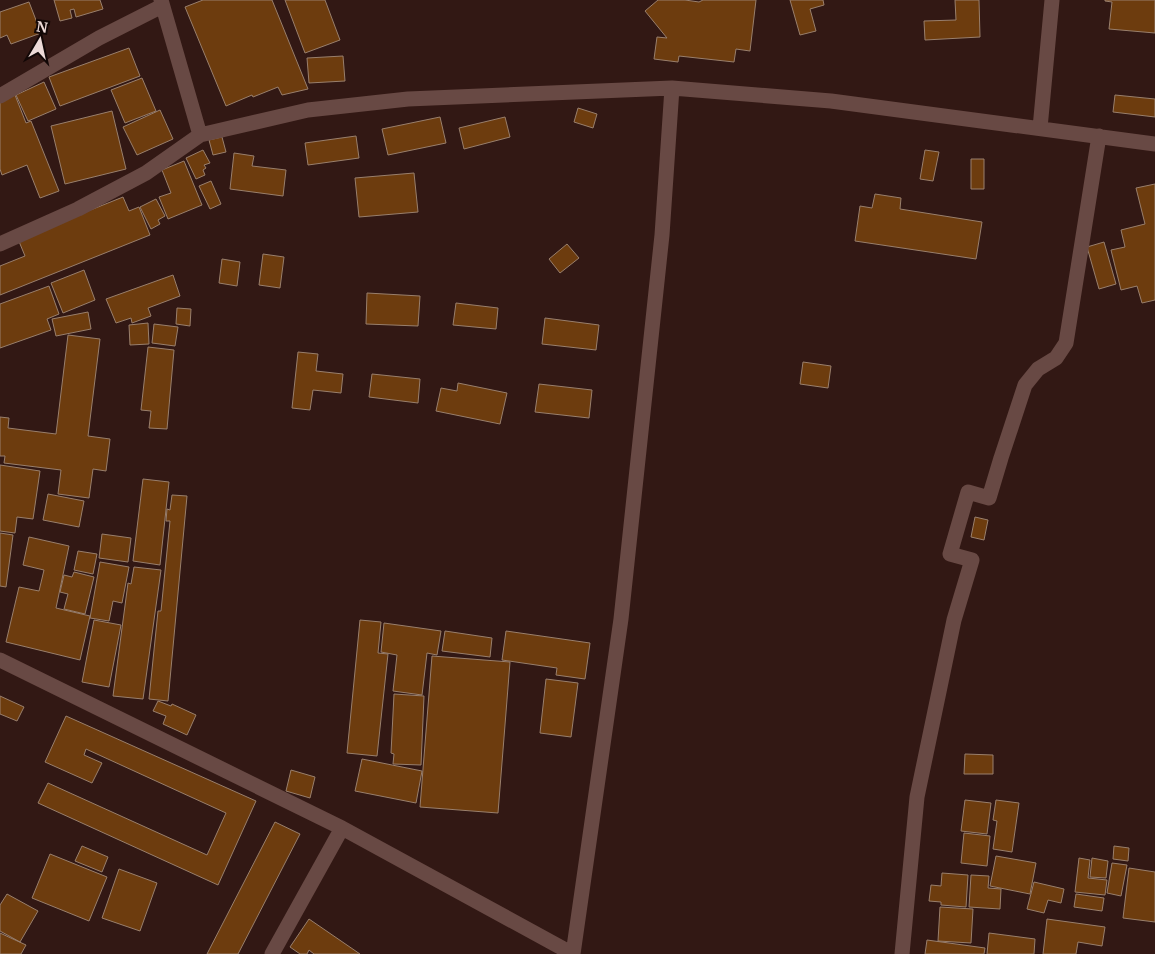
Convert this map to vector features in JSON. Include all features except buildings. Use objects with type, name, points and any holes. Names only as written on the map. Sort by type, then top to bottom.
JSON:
[{"type":"street","points":[[1040,128],[1052,0]]},
{"type":"street","points":[[0,96],[161,3],[200,135]]},
{"type":"street","points":[[0,660],[342,828],[573,954],[621,619],[662,235],[672,88]]},
{"type":"street","points":[[0,244],[78,209],[146,174],[200,135],[308,110],[408,99],[672,88],[831,102],[1155,144]]},
{"type":"street","points":[[902,954],[917,797],[954,620],[972,560],[950,554],[968,492],[989,498],[1026,385],[1038,369],[1056,358],[1066,343],[1098,136]]},
{"type":"street","points":[[272,954],[342,828]]}]
